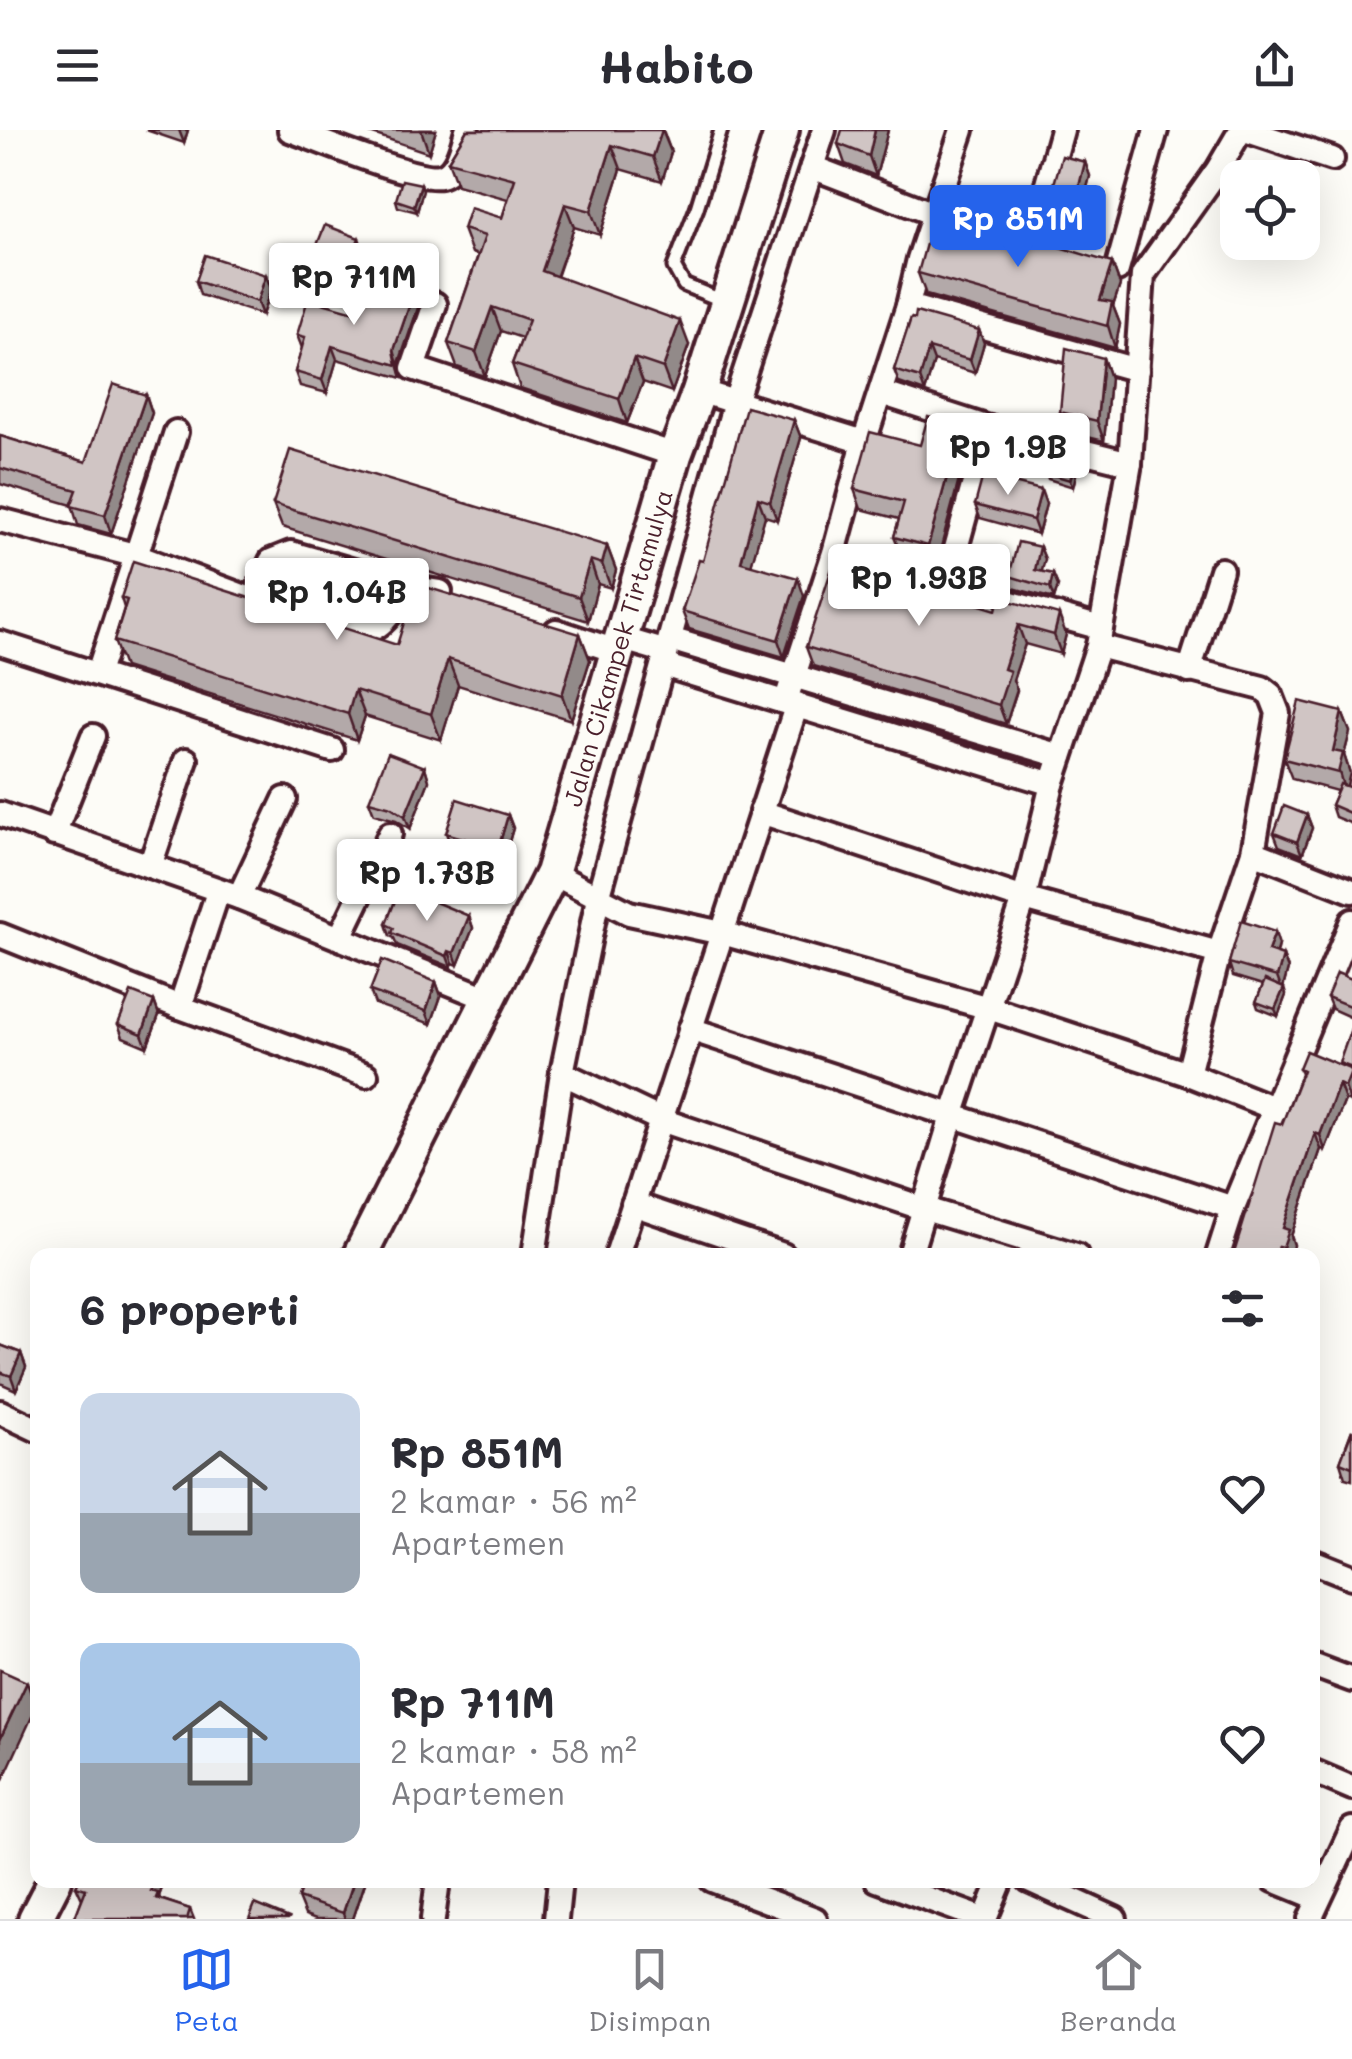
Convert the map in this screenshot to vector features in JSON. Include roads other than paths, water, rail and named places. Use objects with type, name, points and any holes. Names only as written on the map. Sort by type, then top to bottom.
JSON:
[{"type":"street","points":[[290,130],[409,172],[439,176],[448,172],[459,156],[467,130]]},
{"type":"street","name":"Jalan Cikampek Tirtamulya","points":[[364,1248],[552,873],[675,454],[782,130]]},
{"type":"street","points":[[535,1248],[562,1072],[598,898],[735,402],[824,130]]},
{"type":"street","points":[[619,1248],[761,812],[792,702],[794,677],[853,558],[864,442],[962,130]]},
{"type":"street","points":[[1030,242],[1062,130]]},
{"type":"street","points":[[1142,275],[1108,267],[1156,130]]},
{"type":"street","points":[[912,1248],[952,1113],[1024,899],[1052,784],[1100,637],[1130,464],[1142,275],[1243,130],[1332,159]]},
{"type":"street","points":[[812,167],[934,214],[1065,253]]},
{"type":"street","points":[[435,304],[413,368],[675,454]]},
{"type":"street","points":[[908,306],[1137,370]]},
{"type":"street","points":[[699,390],[864,442]]},
{"type":"street","points":[[881,393],[989,428],[1130,464]]},
{"type":"street","points":[[946,585],[989,428]]},
{"type":"street","points":[[98,673],[176,432]]},
{"type":"street","points":[[0,520],[134,555],[304,620],[364,634],[382,626],[409,587]]},
{"type":"street","points":[[254,600],[271,561],[291,553],[462,600]]},
{"type":"street","points":[[853,558],[946,585],[1189,670],[1262,688],[1276,702],[1278,713],[1252,852],[1219,953],[1188,1074]]},
{"type":"street","points":[[1189,670],[1220,570]]},
{"type":"street","points":[[532,623],[621,646],[794,677],[1062,756]]},
{"type":"street","points":[[0,642],[332,750]]},
{"type":"street","points":[[667,652],[792,702],[1052,784]]},
{"type":"street","points":[[54,834],[93,736]]},
{"type":"street","points":[[150,866],[186,760]]},
{"type":"street","points":[[180,1007],[228,895],[285,799]]},
{"type":"street","points":[[761,812],[1024,899],[1219,953]]},
{"type":"street","points":[[0,814],[340,937],[489,999]]},
{"type":"street","points":[[340,937],[390,834]]},
{"type":"street","points":[[1252,852],[1352,891]]},
{"type":"street","points":[[552,873],[644,918],[722,933],[989,1008],[1188,1074],[1276,1109]]},
{"type":"street","points":[[1220,1248],[1352,921]]},
{"type":"street","points":[[0,935],[180,1007],[366,1074]]},
{"type":"street","points":[[690,1029],[1234,1208]]},
{"type":"street","points":[[562,1072],[661,1120],[925,1210],[1053,1248]]},
{"type":"street","points":[[634,1204],[763,1248]]},
{"type":"street","points":[[0,1412],[30,1426]]},
{"type":"street","points":[[1320,1564],[1352,1577]]},
{"type":"street","points":[[1320,1668],[1352,1680]]},
{"type":"street","points":[[1320,1775],[1352,1788]]},
{"type":"street","points":[[1285,1888],[1314,1909],[1343,1867],[1352,1829]]},
{"type":"street","points":[[35,1919],[51,1888]]},
{"type":"street","points":[[433,1919],[437,1888]]},
{"type":"street","points":[[556,1919],[559,1888]]},
{"type":"street","points":[[733,1888],[815,1919]]},
{"type":"street","points":[[899,1888],[984,1919],[998,1888]]},
{"type":"street","points":[[1047,1888],[1115,1919]]},
{"type":"lane","points":[[721,130],[674,266],[684,285],[726,302]]}]
